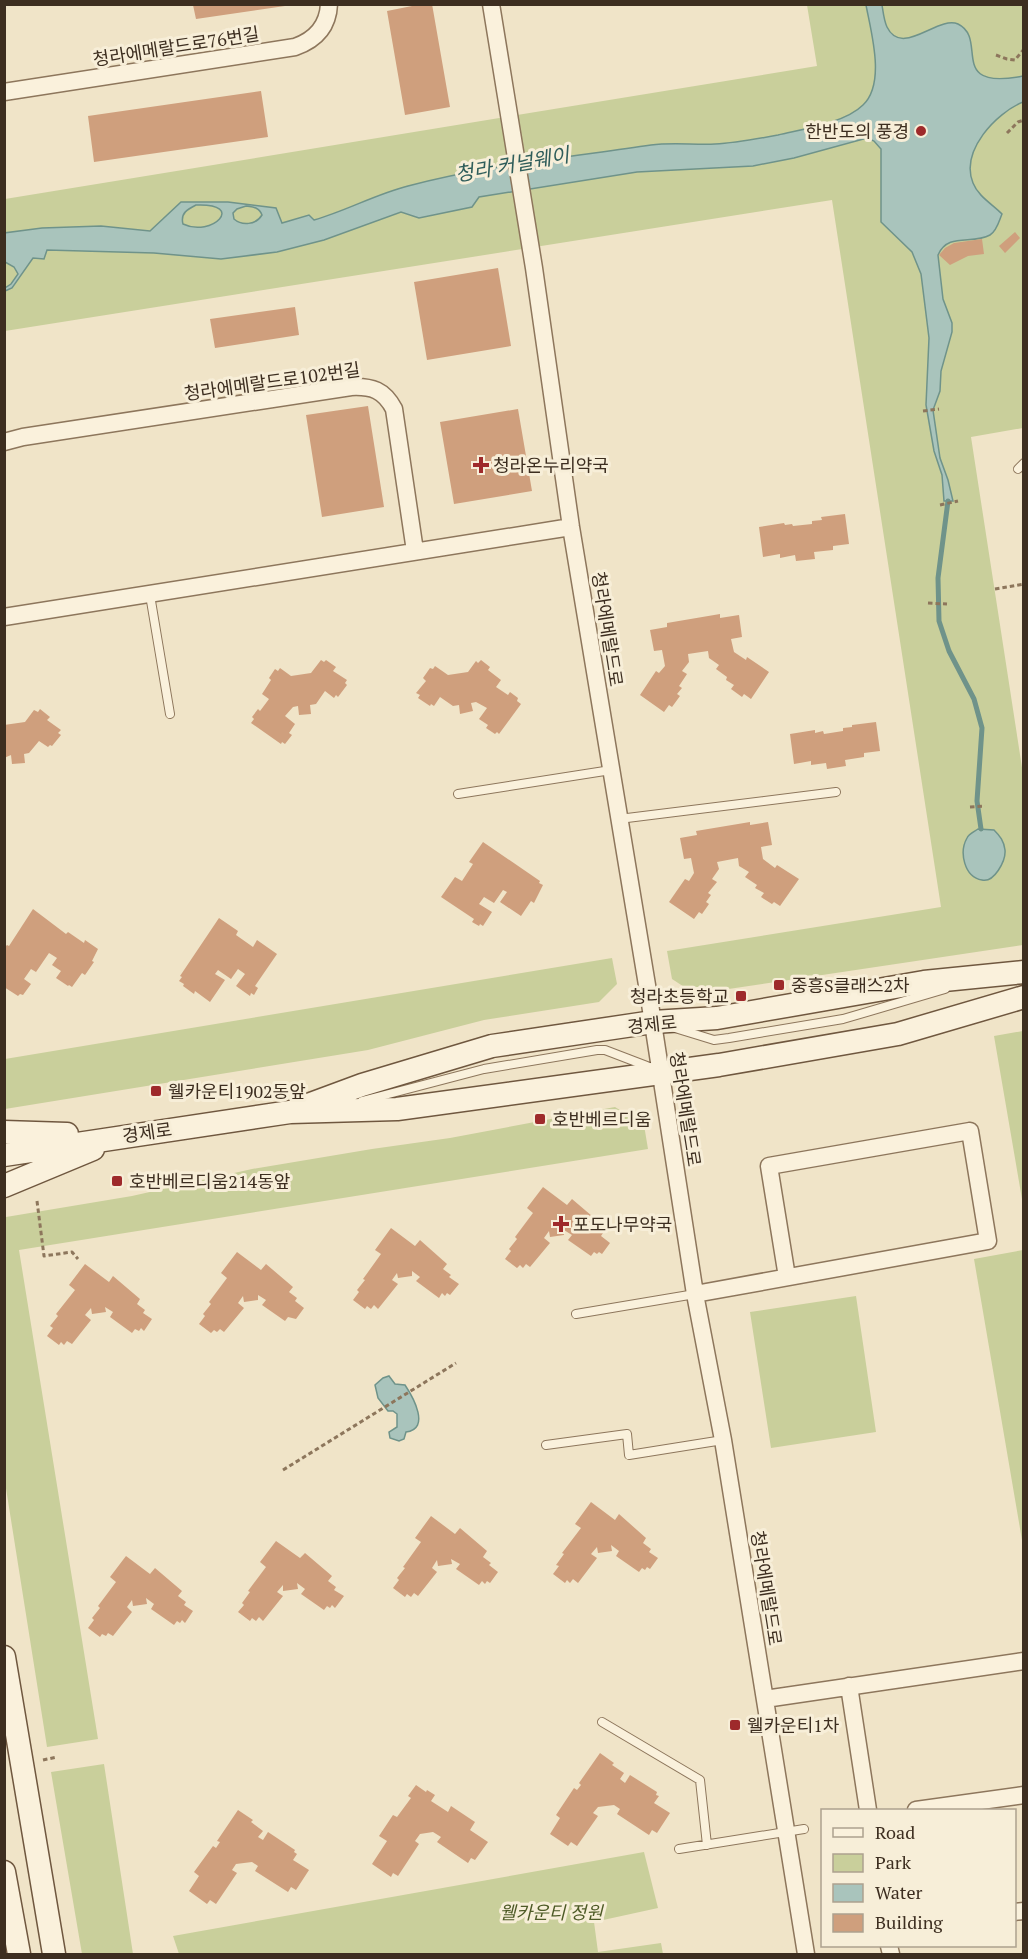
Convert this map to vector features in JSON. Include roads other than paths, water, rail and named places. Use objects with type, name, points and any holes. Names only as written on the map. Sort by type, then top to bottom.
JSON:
[{"type":"main road","name":"경제로","points":[[290,1112],[362,1085],[492,1046],[653,1022],[717,1018],[924,982],[1023,972]]},
{"type":"main road","name":"경제로","points":[[4,1155],[290,1112],[397,1109],[719,1065],[897,1034],[1023,997]]},
{"type":"main road","points":[[4,1132],[122,1136]]},
{"type":"main road","points":[[4,1186],[122,1136]]},
{"type":"main road","points":[[4,1657],[54,1954]]},
{"type":"main road","points":[[4,1872],[18,1954]]},
{"type":"street","name":"청라에메랄드로76번길","points":[[4,92],[295,47],[307,43],[317,35],[325,23],[329,4]]},
{"type":"street","name":"청라에메랄드로","points":[[491,4],[534,268],[571,527],[610,770],[653,1022],[695,1294],[723,1440],[806,1954]]},
{"type":"street","name":"청라에메랄드로102번길","points":[[4,442],[23,437],[351,387],[376,388],[388,399],[394,409],[415,551]]},
{"type":"street","points":[[4,617],[571,527]]},
{"type":"street","points":[[695,1294],[988,1241],[970,1131],[769,1166],[787,1277]]},
{"type":"street","points":[[765,1699],[1023,1661]]},
{"type":"street","points":[[849,1686],[868,1809]]},
{"type":"street","points":[[923,1809],[1023,1795]]},
{"type":"lane","points":[[150,595],[170,714]]},
{"type":"lane","points":[[458,794],[610,770]]},
{"type":"lane","points":[[619,819],[836,792]]},
{"type":"lane","points":[[324,1111],[484,1069],[597,1050],[605,1050],[661,1072]]},
{"type":"lane","points":[[576,1314],[695,1294]]},
{"type":"lane","points":[[546,1445],[627,1434],[629,1455],[723,1440]]},
{"type":"lane","points":[[602,1722],[700,1780],[707,1845]]},
{"type":"lane","points":[[679,1849],[804,1829]]},
{"type":"water","points":[[866,5],[882,5],[887,27],[894,35],[902,38],[921,34],[941,25],[958,24],[967,31],[977,70],[985,76],[999,79],[1023,76],[1023,102],[992,124],[976,146],[972,158],[970,171],[975,188],[1002,214],[998,226],[990,235],[983,238],[954,241],[942,248],[938,255],[943,299],[952,323],[952,332],[941,371],[940,391],[933,410],[940,458],[953,501],[944,501],[942,475],[934,451],[926,405],[929,338],[921,274],[912,252],[881,222],[881,149],[874,141],[867,138],[794,158],[753,166],[637,172],[479,197],[472,207],[419,218],[401,212],[324,240],[277,252],[221,259],[154,253],[47,250],[44,259],[33,258],[12,288],[5,291],[5,288],[18,274],[14,267],[5,262],[4,233],[42,228],[101,226],[150,231],[181,202],[228,202],[276,208],[282,223],[309,215],[314,220],[396,189],[468,172],[651,145],[739,142],[835,121],[863,105],[874,84],[875,57]],"holes":[[[196,205],[220,209],[222,214],[213,224],[204,227],[183,224],[184,214]],[[246,206],[257,209],[262,215],[256,221],[249,223],[241,223],[234,219],[233,213]]]},
{"type":"water","points":[[978,829],[994,830],[1004,847],[1005,855],[1001,865],[995,875],[986,880],[976,878],[971,874],[963,857],[967,838]]},
{"type":"water","points":[[389,1376],[395,1384],[405,1385],[418,1412],[418,1425],[406,1432],[404,1439],[399,1441],[390,1438],[389,1432],[397,1427],[397,1414],[388,1411],[378,1398],[375,1385]]},
{"type":"waterway","points":[[948,501],[938,578],[939,621],[949,651],[974,699],[982,728],[977,801],[981,829]]},
{"type":"place","name":"한반도의 풍경","points":[[921,131]]},
{"type":"place","name":"청라온누리약국","points":[[481,465]]},
{"type":"place","name":"중흥S클래스2차","points":[[779,985]]},
{"type":"place","name":"청라초등학교","points":[[741,996]]},
{"type":"place","name":"웰카운티1902동앞","points":[[156,1091]]},
{"type":"place","name":"호반베르디움","points":[[540,1119]]},
{"type":"place","name":"호반베르디움214동앞","points":[[117,1181]]},
{"type":"place","name":"포도나무약국","points":[[561,1224]]},
{"type":"place","name":"웰카운티1차","points":[[735,1725]]},
{"type":"water label","name":"청라 커널웨이","points":[[512,164]]},
{"type":"park label","name":"웰카운티 정원","points":[[551,1912]]}]
